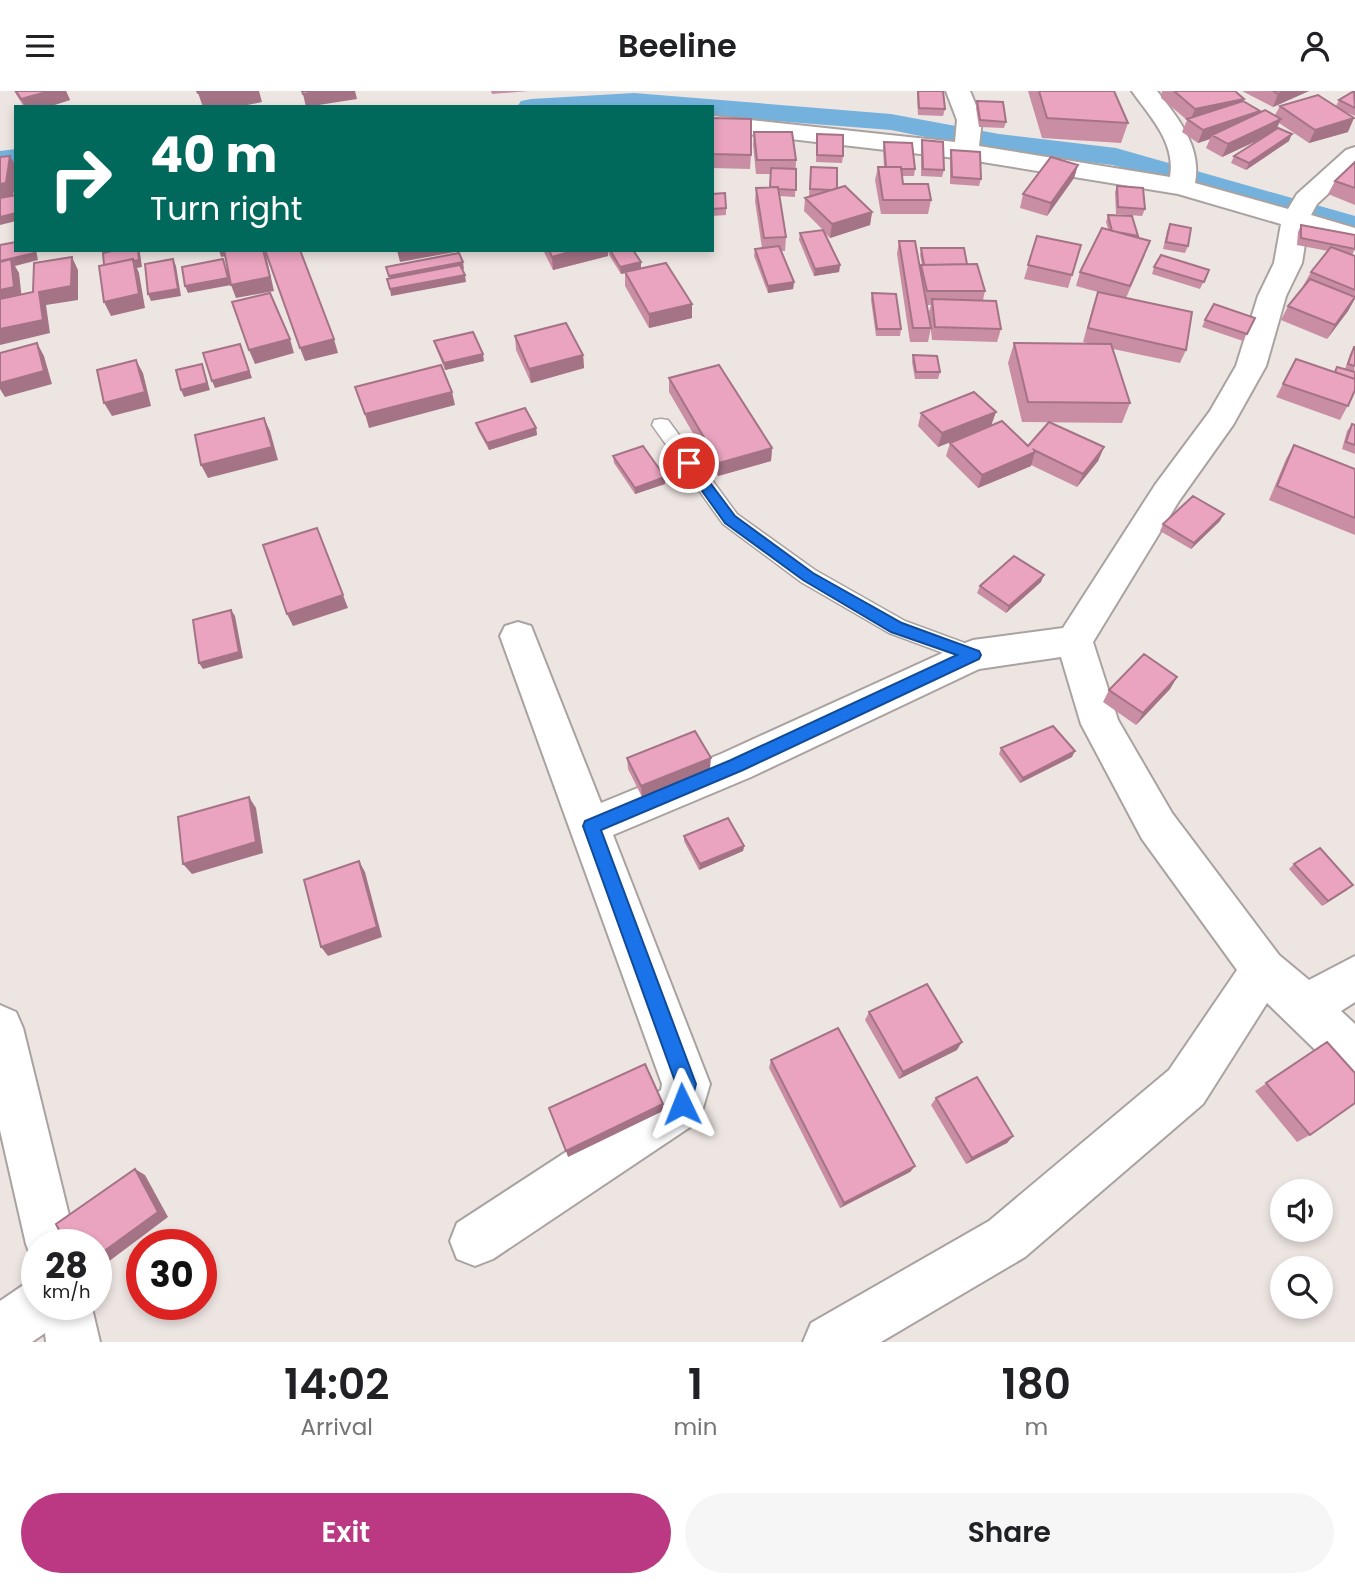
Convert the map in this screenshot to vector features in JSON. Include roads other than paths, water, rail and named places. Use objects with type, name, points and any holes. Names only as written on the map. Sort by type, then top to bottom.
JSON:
[{"type":"street","points":[[957,91],[971,117],[967,143]]},
{"type":"street","points":[[1144,91],[1177,135],[1183,178]]},
{"type":"street","points":[[714,123],[967,143],[1183,178],[1300,210],[1355,236]]},
{"type":"street","points":[[1355,155],[1300,210],[1288,263],[1272,296],[1251,366],[1222,417],[1167,493],[1074,641],[1100,724],[1157,826],[1264,970],[1306,1007],[1355,1057]]},
{"type":"street","points":[[475,1241],[682,1104],[686,1084],[518,636]]},
{"type":"street","points":[[591,826],[737,765],[973,655],[1074,641]]},
{"type":"street","points":[[830,1342],[1007,1239],[1186,1087],[1264,970]]},
{"type":"street","points":[[1306,1007],[1355,977]]},
{"type":"street","points":[[0,1028],[47,1229]]},
{"type":"street","points":[[0,1333],[21,1318]]},
{"type":"street","points":[[68,1320],[73,1342]]},
{"type":"lane","points":[[661,425],[730,519],[808,576],[897,627],[973,655]]},
{"type":"waterway","points":[[565,105],[634,101],[683,105]]},
{"type":"waterway","points":[[714,108],[891,122],[999,143],[1116,157],[1355,226]]},
{"type":"waterway","points":[[0,160],[14,158]]}]
